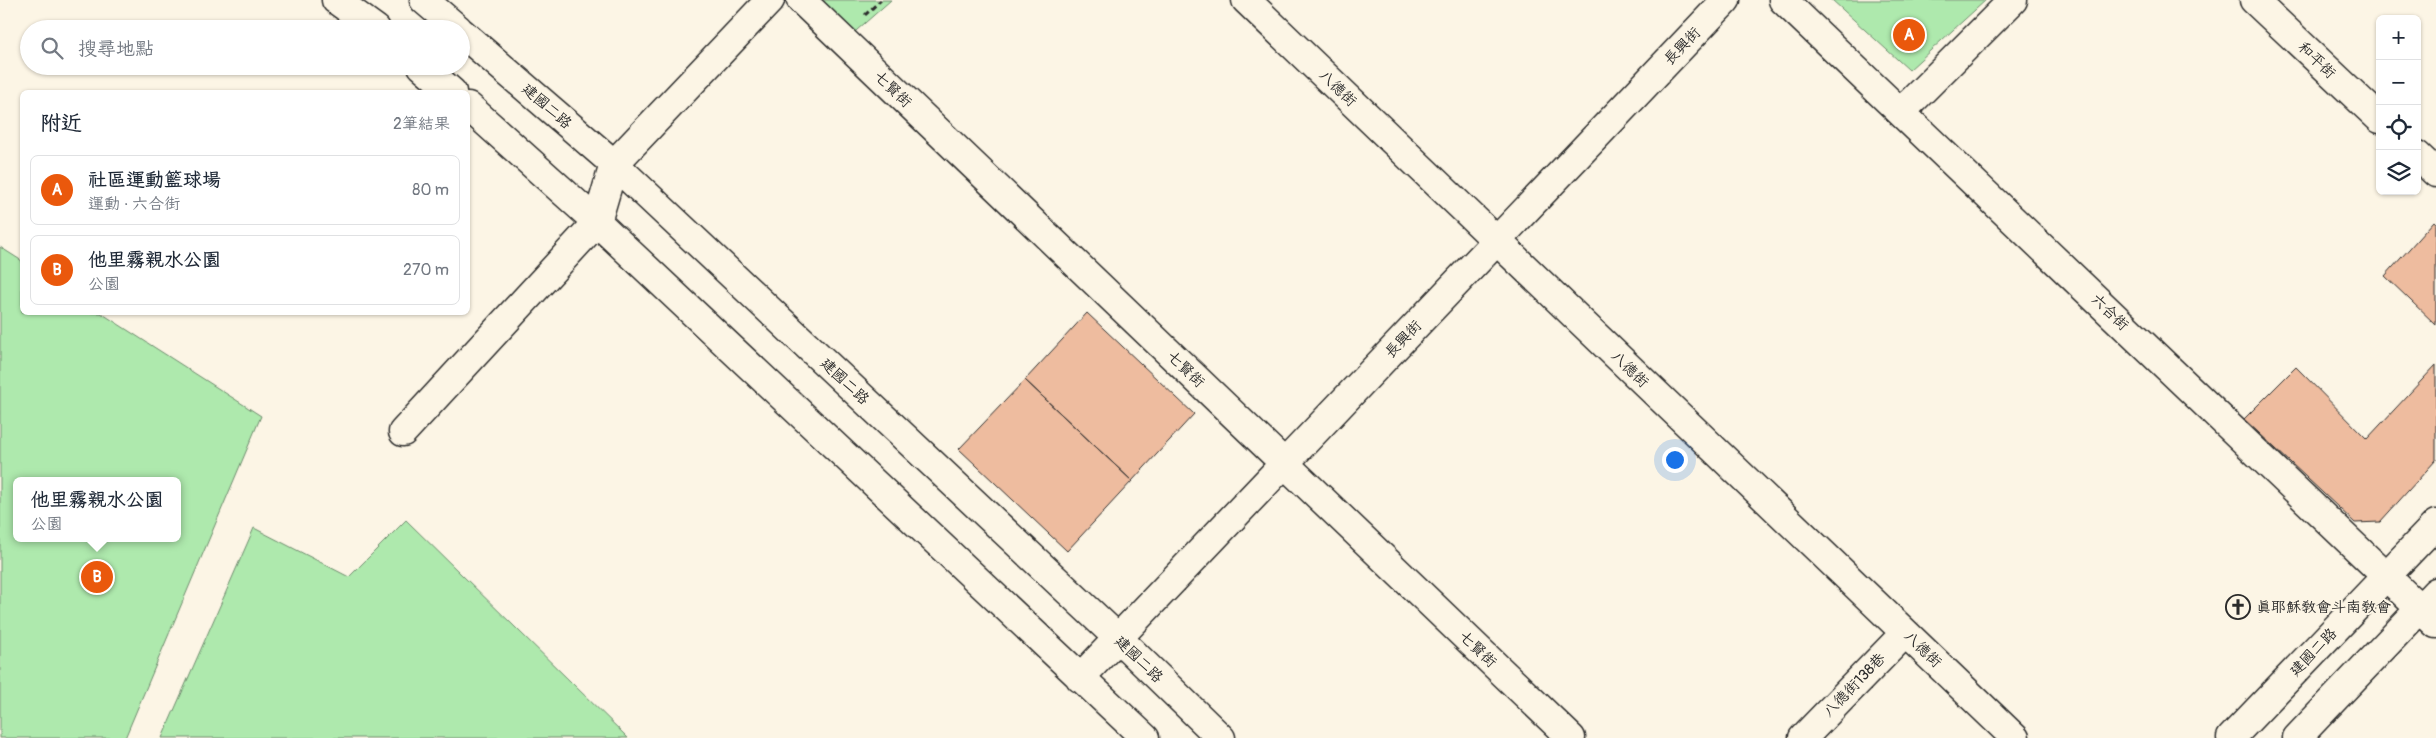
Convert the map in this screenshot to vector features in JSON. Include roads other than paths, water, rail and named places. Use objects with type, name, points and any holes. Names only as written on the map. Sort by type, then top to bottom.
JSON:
[{"type":"street","points":[[336,0],[364,20]]},
{"type":"street","points":[[424,0],[447,20]]},
{"type":"street","points":[[403,432],[597,222],[614,164],[770,0]]},
{"type":"street","name":"七賢街","points":[[801,0],[1571,738]]},
{"type":"street","name":"八德街","points":[[1246,0],[2014,738]]},
{"type":"street","name":"長興街","points":[[1080,678],[1726,0]]},
{"type":"street","name":"六合街","points":[[1783,0],[2386,576],[2431,608]]},
{"type":"street","points":[[1901,112],[2013,0]]},
{"type":"street","name":"和平街","points":[[2254,0],[2376,115]]},
{"type":"street","name":"建國二路","points":[[470,40],[614,164],[1118,638],[1221,738]]},
{"type":"street","points":[[432,75],[450,90]]},
{"type":"street","points":[[470,108],[597,222],[1145,738]]},
{"type":"street","points":[[2421,159],[2436,172]]},
{"type":"street","name":"建國二路","points":[[2231,738],[2436,524]]},
{"type":"street","points":[[2297,738],[2431,608]]},
{"type":"street","name":"八德街138巷","points":[[1803,738],[1905,633]]},
{"type":"place","name":"社區運動籃球場","points":[[1909,35]]},
{"type":"place","name":"他里霧親水公園","points":[[97,577]]},
{"type":"place","name":"真耶穌教會斗南教會","points":[[2238,607]]}]
